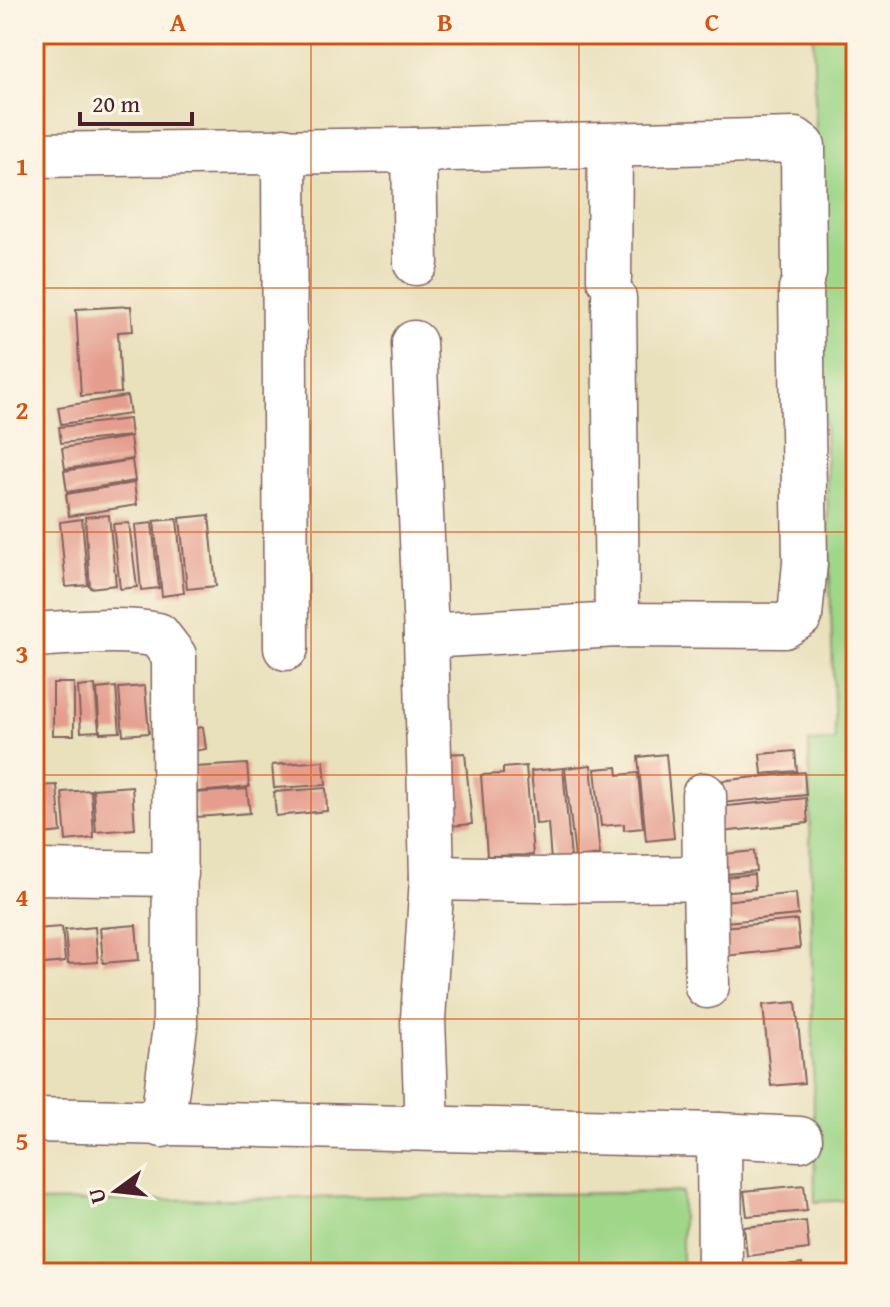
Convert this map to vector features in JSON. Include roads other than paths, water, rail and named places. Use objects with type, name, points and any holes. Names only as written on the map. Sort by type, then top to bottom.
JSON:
[{"type":"street","points":[[34,155],[414,150],[795,140],[803,146],[805,563],[800,616],[784,626],[617,625],[426,636]]},
{"type":"street","points":[[610,146],[617,625]]},
{"type":"street","points":[[284,150],[286,648]]},
{"type":"street","points":[[414,150],[416,263]]},
{"type":"street","points":[[414,343],[432,878],[423,1019],[427,1128]]},
{"type":"street","points":[[34,635],[117,631],[147,633],[158,635],[174,656],[175,1027],[162,1125]]},
{"type":"street","points":[[704,795],[707,986]]},
{"type":"street","points":[[34,872],[176,874]]},
{"type":"street","points":[[432,878],[705,878]]},
{"type":"street","points":[[34,1120],[800,1139]]},
{"type":"street","points":[[719,1135],[720,1273]]}]
